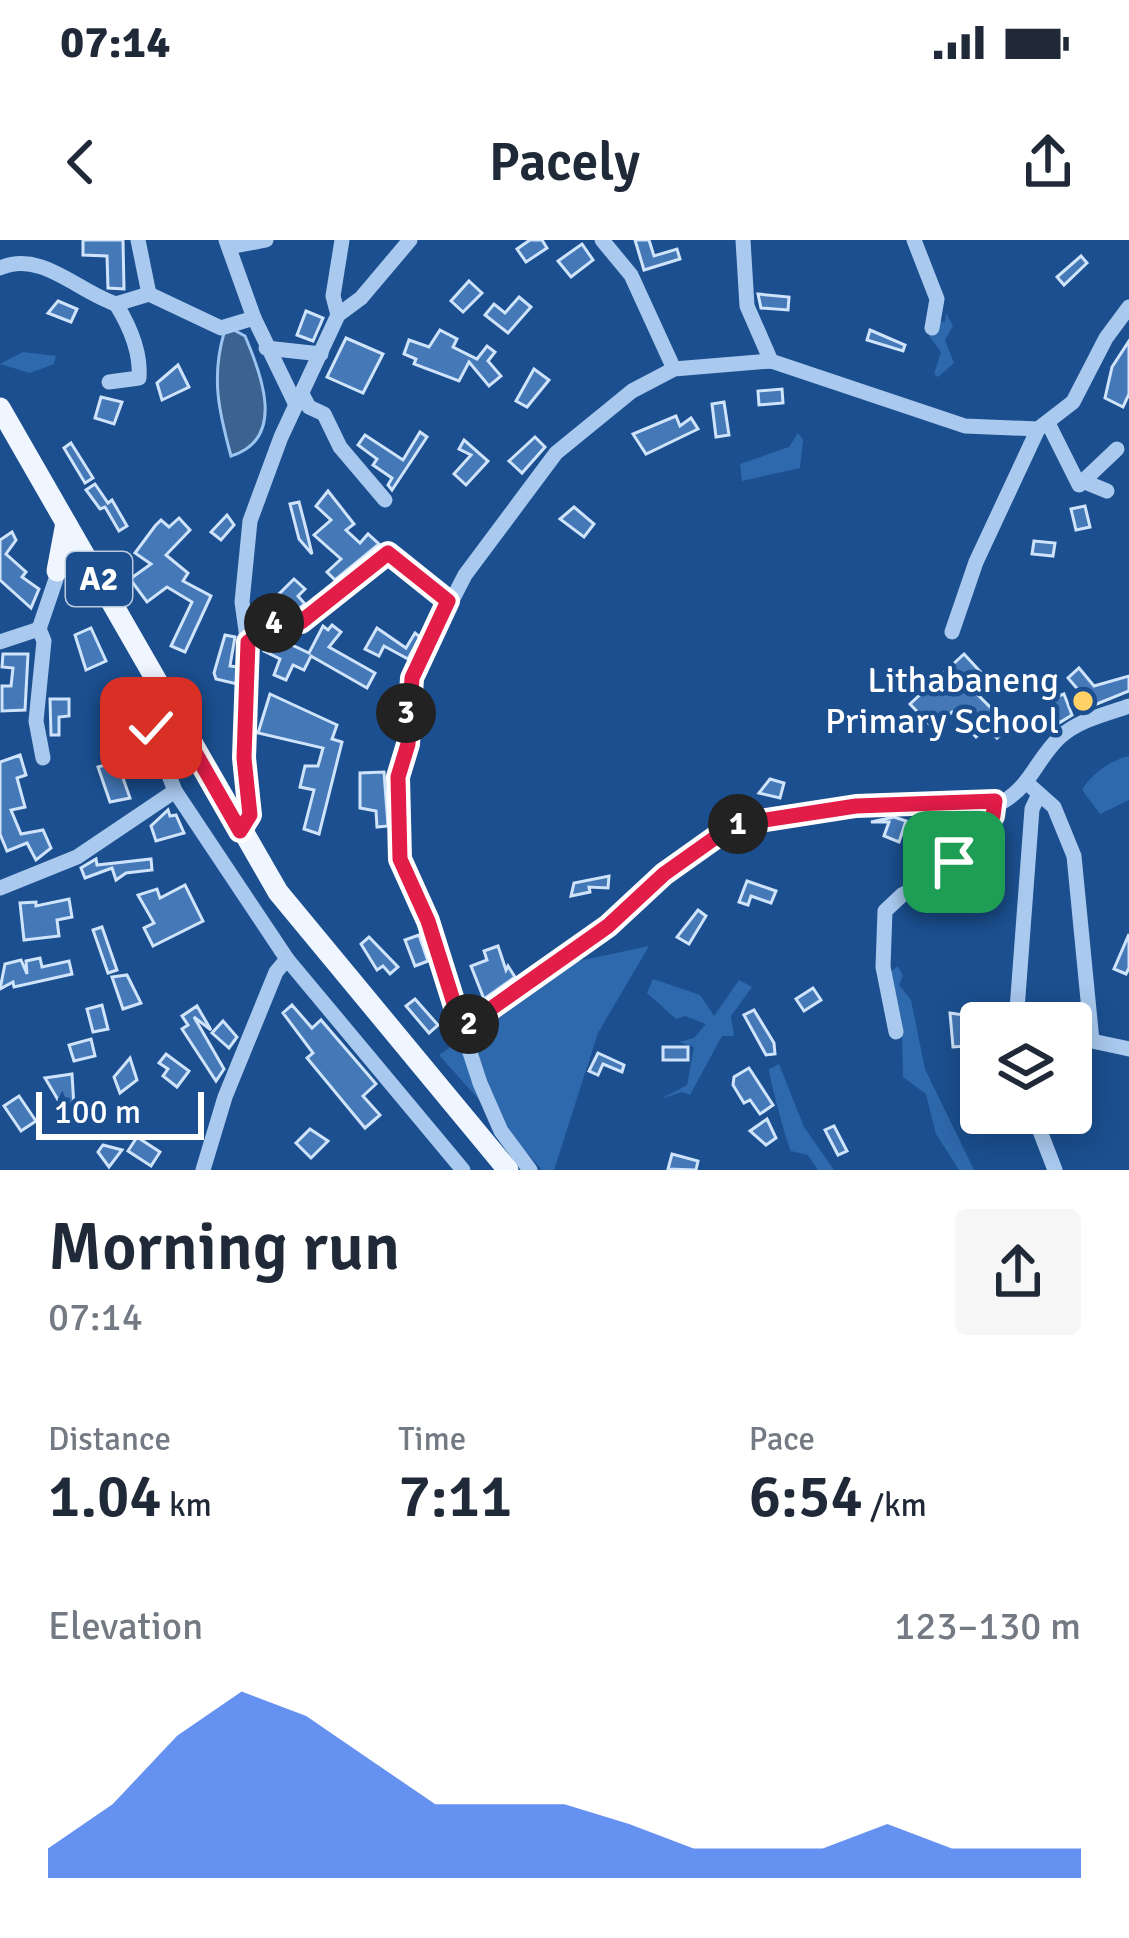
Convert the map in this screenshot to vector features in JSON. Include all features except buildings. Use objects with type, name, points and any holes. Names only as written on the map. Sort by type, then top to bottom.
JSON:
[{"type":"main road","name":"A2","points":[[0,408],[278,892],[508,1170]]},
{"type":"main road","points":[[56,575],[66,523]]},
{"type":"main road","points":[[56,575],[86,556]]},
{"type":"main road","points":[[56,575],[80,572],[98,578]]},
{"type":"street","points":[[138,240],[148,294]]},
{"type":"street","points":[[266,240],[227,243],[266,349],[299,400],[324,414],[340,447],[385,500]]},
{"type":"street","points":[[338,316],[333,296],[342,240]]},
{"type":"street","points":[[240,831],[250,815],[244,758],[248,642],[242,590],[250,521],[338,316],[361,298],[410,240]]},
{"type":"street","points":[[602,240],[631,275],[674,369]]},
{"type":"street","points":[[743,240],[747,306],[771,361]]},
{"type":"street","points":[[914,240],[937,299],[932,328]]},
{"type":"street","points":[[0,268],[19,260],[38,264],[116,304],[131,328],[141,370],[140,378],[109,382]]},
{"type":"street","points":[[116,304],[148,294],[221,328],[254,317]]},
{"type":"street","points":[[952,632],[976,562],[1043,426],[1073,402],[1106,338],[1129,307]]},
{"type":"street","points":[[266,349],[321,354]]},
{"type":"street","points":[[530,1170],[501,1131],[428,921],[400,859],[398,798],[412,678],[448,601],[556,453],[632,391],[674,369],[771,361],[965,426],[1043,426]]},
{"type":"street","points":[[1043,426],[1073,480],[1100,484],[1107,491]]},
{"type":"street","points":[[1085,482],[1117,448]]},
{"type":"street","points":[[248,642],[276,622],[301,622],[388,553],[448,601]]},
{"type":"street","points":[[43,758],[36,721],[44,641],[39,628],[56,575]]},
{"type":"street","points":[[0,642],[39,628]]},
{"type":"street","points":[[168,705],[146,731],[175,791],[287,958],[464,1170]]},
{"type":"street","points":[[1017,1002],[1033,789],[1059,738],[1085,721],[1129,706]]},
{"type":"street","points":[[462,1029],[608,926],[664,874],[733,825],[856,806],[995,801],[1033,789]]},
{"type":"street","points":[[1033,789],[1054,807],[1074,856],[1092,1041],[1129,1048]]},
{"type":"street","points":[[0,888],[76,857],[175,791]]},
{"type":"street","points":[[896,1032],[883,967],[885,911],[954,862],[961,840],[993,816],[995,801]]},
{"type":"street","points":[[203,1170],[225,1097],[275,972],[287,958]]},
{"type":"street","points":[[1041,1134],[1055,1170]]},
{"type":"shaded area","points":[[946,313],[953,326],[945,340],[954,363],[938,377],[934,374],[941,352],[929,336],[938,321],[945,322]]},
{"type":"shaded area","points":[[232,329],[245,336],[265,404],[259,435],[231,456],[217,380],[224,333]]},
{"type":"shaded area","points":[[23,352],[56,356],[54,364],[30,373],[0,364]]},
{"type":"shaded area","points":[[798,433],[803,440],[800,468],[742,481],[740,464],[789,447]]},
{"type":"shaded area","points":[[1129,756],[1129,800],[1100,814],[1082,790],[1102,768]]},
{"type":"shaded area","points":[[649,946],[598,1033],[554,1170],[542,1170],[439,1055],[574,962]]},
{"type":"shaded area","points":[[898,966],[903,976],[899,985],[911,1000],[925,1069],[974,1170],[959,1170],[936,1134],[926,1094],[903,1077],[902,1035],[884,977]]},
{"type":"shaded area","points":[[653,979],[700,995],[714,1016],[739,980],[752,987],[731,1016],[734,1036],[722,1036],[690,1095],[682,1092],[661,1099],[687,1085],[694,1047],[679,1042],[694,1038],[706,1024],[685,1016],[676,1019],[647,993]]},
{"type":"shaded area","points":[[779,1064],[804,1127],[834,1170],[818,1170],[808,1155],[791,1151],[769,1069]]},
{"type":"place","name":"Lithabaneng Primary School","points":[[1083,701]]},
{"type":"route","points":[[151,728],[168,705],[240,831],[250,815],[244,758],[248,642],[276,622],[301,622],[349,579],[388,553],[448,601],[412,678],[405,719],[408,744],[398,777],[400,859],[428,921],[462,1029],[608,926],[664,874],[733,825],[856,806],[995,801],[993,816],[961,840],[954,862]]}]
